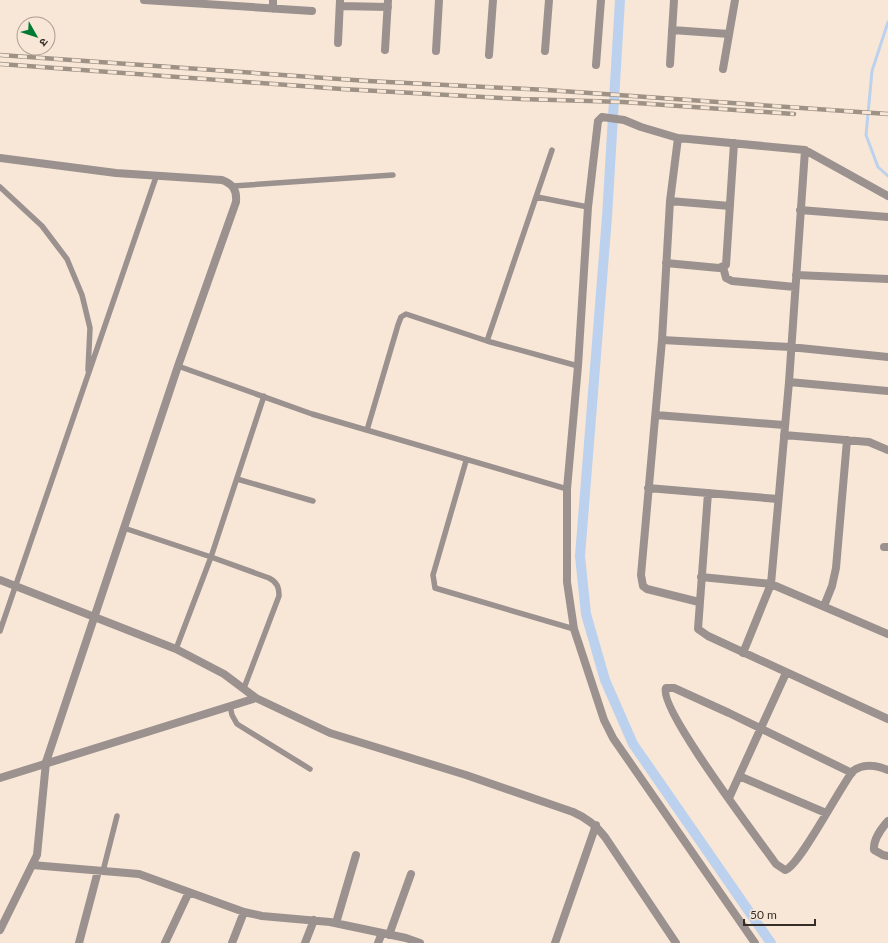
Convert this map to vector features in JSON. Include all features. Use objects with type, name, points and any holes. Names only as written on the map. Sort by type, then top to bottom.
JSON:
[{"type":"street","points":[[144,0],[312,12]]},
{"type":"street","points":[[273,0],[273,9]]},
{"type":"street","points":[[436,51],[439,0]]},
{"type":"street","points":[[489,55],[493,0]]},
{"type":"street","points":[[545,51],[549,0]]},
{"type":"street","points":[[596,65],[601,0]]},
{"type":"street","points":[[670,64],[674,0]]},
{"type":"street","points":[[723,69],[735,0]]},
{"type":"street","points":[[338,43],[340,3],[388,4],[385,50]]},
{"type":"street","points":[[672,30],[729,34]]},
{"type":"street","points":[[755,943],[613,738],[604,720],[574,629],[567,582],[567,489],[578,366],[588,207],[597,125],[599,118],[605,117],[624,120],[641,127],[678,138],[805,150],[888,196]]},
{"type":"street","points":[[678,138],[670,201],[662,340],[641,576],[643,586],[647,589],[699,602]]},
{"type":"street","points":[[666,263],[719,268],[723,267],[728,261],[734,143]]},
{"type":"street","points":[[743,653],[771,584],[784,435],[805,150]]},
{"type":"street","points":[[0,158],[116,174],[222,180],[233,186],[237,193],[236,202],[178,366],[93,616],[46,762],[37,855],[0,930]]},
{"type":"street","points":[[670,201],[730,206]]},
{"type":"street","points":[[800,210],[888,217]]},
{"type":"street","points":[[723,267],[724,276],[729,281],[795,287]]},
{"type":"street","points":[[796,275],[888,279]]},
{"type":"street","points":[[662,340],[790,347],[888,357]]},
{"type":"street","points":[[788,382],[888,391]]},
{"type":"street","points":[[656,415],[784,425]]},
{"type":"street","points":[[784,435],[869,442],[888,449]]},
{"type":"street","points":[[824,606],[832,586],[836,568],[847,440]]},
{"type":"street","points":[[648,488],[778,499]]},
{"type":"street","points":[[708,493],[699,602],[698,624],[701,632],[743,653],[888,719]]},
{"type":"street","points":[[701,577],[771,584],[888,634]]},
{"type":"street","points":[[0,580],[176,649],[224,674],[256,698],[342,737],[466,774],[573,812],[596,825],[676,943]]},
{"type":"street","points":[[729,798],[786,673]]},
{"type":"street","points":[[852,773],[761,728],[674,688],[666,688],[664,690],[667,701],[675,717],[729,798],[776,864],[785,870],[792,866],[852,773],[859,767],[867,766],[874,766],[888,770]]},
{"type":"street","points":[[0,778],[46,762],[256,698]]},
{"type":"street","points":[[739,776],[826,813]]},
{"type":"street","points":[[888,821],[876,838],[874,844],[874,850],[877,853],[888,856]]},
{"type":"street","points":[[554,943],[596,825]]},
{"type":"street","points":[[336,923],[356,855]]},
{"type":"street","points":[[32,865],[139,874],[244,912],[262,916],[336,923],[420,943]]},
{"type":"street","points":[[79,943],[100,871]]},
{"type":"street","points":[[378,943],[385,934],[411,874]]},
{"type":"street","points":[[165,943],[189,892]]},
{"type":"street","points":[[232,943],[244,912]]},
{"type":"street","points":[[304,943],[314,920]]},
{"type":"lane","points":[[488,341],[552,150]]},
{"type":"lane","points":[[233,186],[393,175]]},
{"type":"lane","points":[[0,631],[156,177]]},
{"type":"lane","points":[[0,187],[42,226],[67,259],[82,295],[90,328],[88,377]]},
{"type":"lane","points":[[537,197],[588,207]]},
{"type":"lane","points":[[367,430],[401,317],[406,314],[488,341],[578,366]]},
{"type":"lane","points":[[178,366],[312,414],[466,461],[567,489]]},
{"type":"lane","points":[[176,649],[211,556],[264,396]]},
{"type":"lane","points":[[466,461],[433,575],[435,588],[574,629]]},
{"type":"lane","points":[[237,479],[313,501]]},
{"type":"lane","points":[[124,528],[211,556],[270,578],[276,582],[279,589],[279,596],[244,688]]},
{"type":"lane","points":[[230,706],[237,724],[310,769]]},
{"type":"lane","points":[[100,871],[117,816]]},
{"type":"waterway","points":[[620,0],[607,217],[580,556],[586,614],[605,680],[633,744],[771,943]]},
{"type":"waterway","points":[[888,22],[872,71],[866,135],[878,167],[888,176]]},
{"type":"railway","points":[[0,55],[368,81],[547,90],[888,114]]},
{"type":"railway","points":[[0,64],[342,89],[521,99],[623,102],[794,114]]}]
